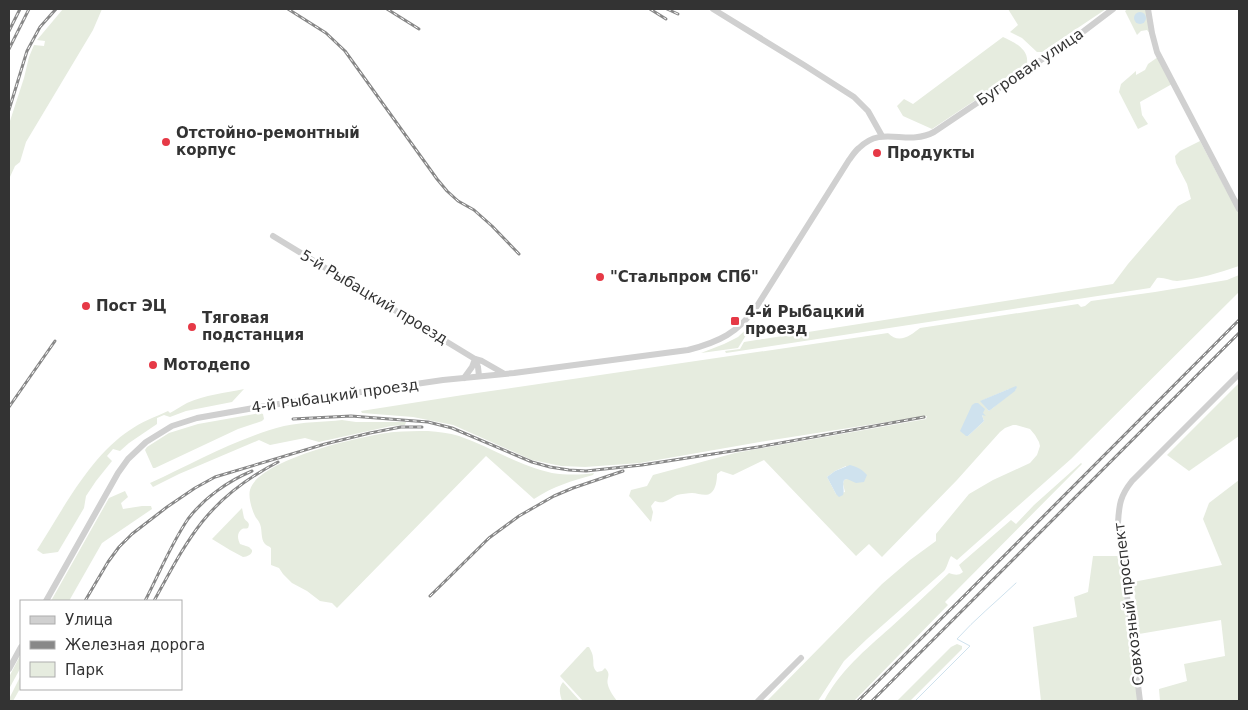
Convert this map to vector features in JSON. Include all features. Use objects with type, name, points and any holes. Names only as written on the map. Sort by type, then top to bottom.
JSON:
[{"type":"street","points":[[713,9],[854,97],[868,111],[882,136]]},
{"type":"street","name":"Бугровая улица","points":[[882,136],[921,138],[928,136],[1113,9]]},
{"type":"street","points":[[1148,9],[1152,33],[1158,52],[1239,209]]},
{"type":"street","name":"4-й Рыбацкий проезд","points":[[47,600],[118,472],[128,459],[146,442],[166,429],[182,422],[212,415],[464,378],[688,350],[725,337],[747,320],[757,306],[849,160],[866,142],[882,136]]},
{"type":"street","name":"5-й Рыбацкий проезд","points":[[273,236],[475,359],[504,374]]},
{"type":"street","points":[[475,359],[479,376]]},
{"type":"street","points":[[464,378],[475,359]]},
{"type":"street","name":"Совхозный проспект","points":[[1140,701],[1118,524],[1120,500],[1132,481],[1239,374]]},
{"type":"street","points":[[9,669],[20,649]]},
{"type":"street","points":[[758,701],[801,658]]},
{"type":"green space","points":[[63,9],[102,9],[93,30],[26,142],[20,162],[15,166],[9,179],[9,124],[29,57],[34,45],[44,46],[45,41],[37,40]]},
{"type":"green space","points":[[1008,9],[1106,9],[1042,52],[1037,52],[1022,38],[1010,32],[1018,25]]},
{"type":"green space","points":[[1128,9],[1147,9],[1151,35],[1147,30],[1141,31],[1137,35],[1125,11]]},
{"type":"green space","points":[[1003,37],[1023,50],[1026,54],[1027,63],[1001,83],[932,129],[903,116],[897,106],[904,99],[913,104]]},
{"type":"green space","points":[[1158,57],[1172,84],[1140,102],[1142,115],[1148,124],[1138,129],[1119,92],[1121,84],[1136,71],[1136,75],[1145,70],[1148,64]]},
{"type":"green space","points":[[1200,141],[1226,190],[1239,200],[1239,266],[1185,280],[1174,281],[1157,278],[1150,288],[726,353],[725,351],[740,349],[744,342],[1113,284],[1178,206],[1191,199],[1187,184],[1176,163],[1175,156],[1180,151]]},
{"type":"green space","points":[[1239,275],[1239,292],[1071,459],[957,560],[951,556],[944,571],[844,661],[818,701],[767,701],[882,584],[936,541],[936,534],[969,494],[993,480],[1030,463],[1037,455],[1040,446],[1030,429],[1013,425],[1000,432],[957,480],[882,557],[869,544],[856,556],[764,460],[733,475],[721,471],[717,474],[714,489],[709,494],[684,494],[677,495],[664,502],[655,501],[651,506],[653,512],[651,522],[629,496],[631,490],[647,486],[653,475],[735,453],[926,419],[927,416],[640,463],[585,467],[561,466],[532,460],[453,425],[413,417],[362,413],[361,411],[888,333],[892,337],[901,339],[920,328],[1078,304],[1081,307],[1091,301],[1227,280]],"holes":[[[1009,389],[1016,389],[989,411],[981,401]],[[983,413],[984,421],[968,436],[962,432]],[[846,466],[847,479],[844,480],[843,484],[845,492],[836,494],[827,477]]]},
{"type":"green space","points":[[755,321],[738,348],[701,353],[738,337]]},
{"type":"green space","points":[[1239,383],[1239,436],[1189,471],[1167,455]]},
{"type":"green space","points":[[244,389],[232,402],[186,411],[170,417],[164,415],[157,418],[157,424],[120,451],[113,449],[107,456],[112,461],[86,496],[84,508],[58,552],[43,554],[37,550],[90,469],[102,454],[130,430],[139,424],[168,411],[170,413],[194,400]]},
{"type":"green space","points":[[263,414],[264,419],[262,421],[238,429],[155,468],[153,468],[145,450],[169,433],[198,424]]},
{"type":"green space","points":[[342,420],[356,422],[406,422],[405,425],[391,426],[319,442],[305,438],[270,445],[259,440],[153,487],[150,483],[233,444],[267,431],[284,426]]},
{"type":"green space","points":[[428,431],[459,436],[540,470],[563,474],[594,473],[593,475],[556,487],[534,499],[486,456],[337,608],[332,603],[320,601],[292,583],[279,568],[271,565],[271,548],[263,542],[260,524],[250,500],[250,490],[257,479],[272,468],[291,459],[338,443],[394,432]]},
{"type":"green space","points":[[1081,463],[945,602],[948,605],[854,701],[824,701],[845,671],[871,644],[949,573],[956,575],[963,572],[959,565],[1011,520],[1016,524],[1034,505]]},
{"type":"green space","points":[[1239,480],[1239,701],[1160,701],[1159,689],[1187,681],[1184,664],[1225,656],[1221,620],[1139,634],[1133,582],[1222,565],[1203,519],[1209,503]]},
{"type":"green space","points":[[125,491],[128,497],[121,503],[123,509],[151,506],[152,509],[102,543],[70,600],[52,600],[109,498]]},
{"type":"green space","points":[[242,508],[244,518],[249,523],[249,526],[238,534],[239,541],[240,544],[252,550],[252,553],[243,557],[212,539]]},
{"type":"green space","points":[[1093,556],[1119,556],[1138,701],[1041,701],[1033,627],[1077,617],[1074,597],[1088,592]]},
{"type":"green space","points":[[957,644],[962,646],[962,649],[910,701],[897,701],[951,647]]},
{"type":"green space","points":[[589,647],[592,654],[595,670],[597,672],[602,671],[605,668],[607,670],[609,687],[617,701],[583,701],[560,676]]},
{"type":"green space","points":[[20,656],[20,669],[9,689],[9,677]]},
{"type":"green space","points":[[20,677],[20,689],[13,701],[9,701]]},
{"type":"green space","points":[[563,682],[580,701],[562,701],[560,689]]},
{"type":"water","points":[[1138,12],[1142,12],[1146,18],[1142,24],[1138,24],[1134,20],[1134,16]]},
{"type":"water","points":[[1016,386],[1015,391],[989,411],[980,401]]},
{"type":"water","points":[[978,403],[985,409],[983,413],[986,416],[982,415],[984,421],[966,436],[960,431],[972,405]]},
{"type":"water","points":[[850,465],[859,468],[867,475],[864,482],[856,483],[847,479],[844,480],[843,495],[839,497],[827,477],[835,471]]},
{"type":"waterway","points":[[915,701],[970,646],[957,639],[1016,583]]},
{"type":"railway","points":[[9,31],[20,9]]},
{"type":"railway","points":[[9,49],[29,9]]},
{"type":"railway","points":[[9,110],[27,51],[40,27],[56,9]]},
{"type":"railway","points":[[288,9],[326,33],[345,51],[447,191],[458,201],[474,210],[519,254]]},
{"type":"railway","points":[[387,9],[419,29]]},
{"type":"railway","points":[[650,9],[666,19]]},
{"type":"railway","points":[[667,9],[678,14]]},
{"type":"railway","points":[[858,701],[1239,320]]},
{"type":"railway","points":[[872,701],[1239,333]]},
{"type":"railway","points":[[9,407],[55,341]]},
{"type":"railway","points":[[293,419],[351,416],[428,422],[452,428],[532,462],[550,467],[586,471],[642,465],[758,447],[924,417]]},
{"type":"railway","points":[[86,600],[108,562],[132,534],[167,507],[215,477],[325,444],[370,433],[401,427],[422,427]]},
{"type":"railway","points":[[155,600],[176,560],[202,522],[218,504],[237,488],[278,462]]},
{"type":"railway","points":[[146,600],[171,549],[194,511],[217,491],[252,471]]},
{"type":"railway","points":[[430,596],[489,538],[519,516],[554,496],[623,471]]},
{"type":"place","name":"Отстойно-ремонтный корпус","points":[[166,142]]},
{"type":"place","name":"Продукты","points":[[877,153]]},
{"type":"place","name":"\"Стальпром СПб\"","points":[[600,277]]},
{"type":"place","name":"Пост ЭЦ","points":[[86,306]]},
{"type":"place","name":"4-й Рыбацкий проезд","points":[[735,321]]},
{"type":"place","name":"Тяговая подстанция","points":[[192,327]]},
{"type":"place","name":"Мотодепо","points":[[153,365]]}]
